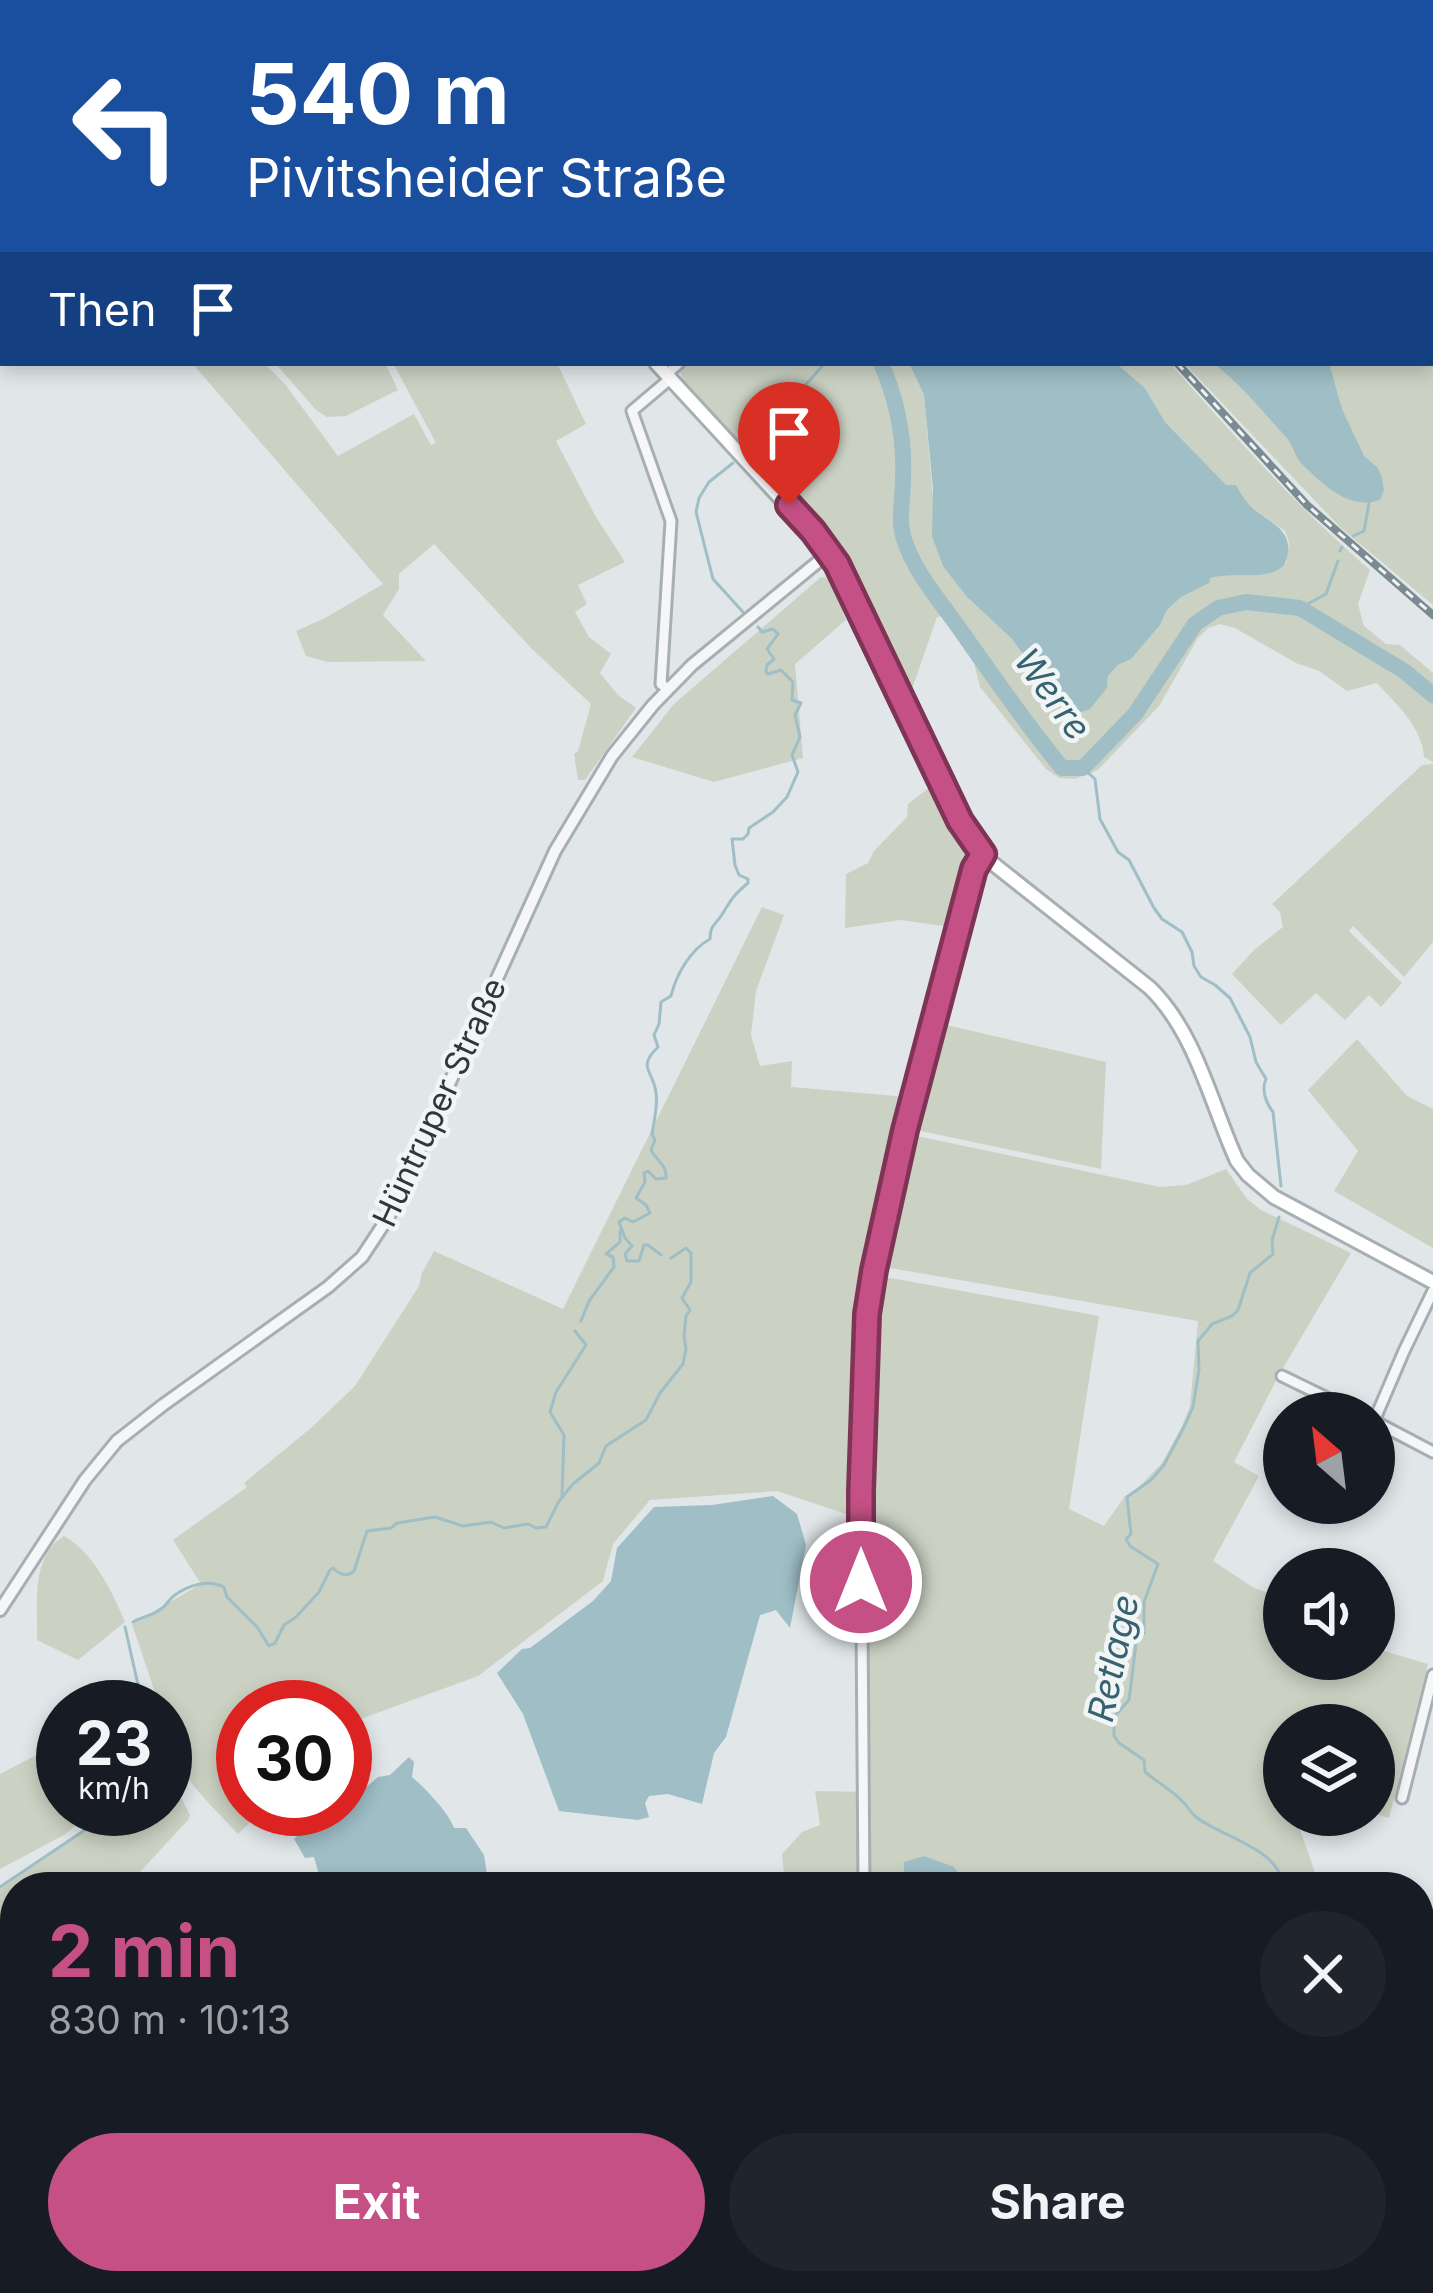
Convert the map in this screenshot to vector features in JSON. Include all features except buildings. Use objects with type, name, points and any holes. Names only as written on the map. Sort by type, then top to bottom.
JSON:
[{"type":"main road","points":[[665,372],[830,552],[960,821],[983,854],[1169,1007],[1248,1175],[1274,1197],[1433,1287]]},
{"type":"street","points":[[665,372],[632,411],[671,521],[661,684],[668,688]]},
{"type":"street","name":"Hüntruper Straße","points":[[0,1610],[116,1441],[328,1287],[362,1257],[389,1216],[566,829],[612,756],[692,665],[830,552]]},
{"type":"street","points":[[864,1872],[861,1491],[867,1314],[905,1130],[974,869],[983,854]]},
{"type":"street","points":[[1386,1392],[1433,1287]]},
{"type":"street","points":[[1282,1376],[1315,1392]]},
{"type":"street","points":[[1395,1432],[1433,1452]]},
{"type":"street","points":[[1402,1798],[1433,1675]]},
{"type":"green space","points":[[195,366],[267,366],[338,456],[414,414],[431,445],[436,443],[395,366],[558,366],[586,424],[556,441],[625,562],[578,585],[587,604],[575,612],[589,637],[611,654],[600,673],[636,708],[585,780],[578,780],[574,754],[591,704],[434,544],[399,574],[399,589],[383,615],[426,661],[328,662],[306,656],[296,631],[383,584]]},
{"type":"green space","points":[[278,366],[386,366],[398,390],[346,416],[327,417]]},
{"type":"green space","points":[[684,366],[910,366],[924,395],[934,509],[967,597],[1012,639],[1061,706],[1090,709],[1106,688],[1108,676],[1131,658],[1181,597],[1210,578],[1270,572],[1286,563],[1289,542],[1285,531],[1247,504],[1236,485],[1226,486],[1165,422],[1145,388],[1119,366],[1173,366],[1292,496],[1370,570],[1358,604],[1364,626],[1386,644],[1400,645],[1433,673],[1433,762],[1424,757],[1419,736],[1407,717],[1377,683],[1347,691],[1319,671],[1220,624],[1198,638],[1159,706],[1098,770],[1075,779],[1059,778],[1046,769],[980,687],[973,659],[942,616],[937,617],[910,695],[843,548],[808,504],[800,505],[683,381],[680,371]]},
{"type":"green space","points":[[1187,366],[1433,366],[1433,605],[1341,528]]},
{"type":"green space","points":[[821,577],[831,579],[846,620],[795,664],[803,758],[714,782],[632,757],[674,704]]},
{"type":"green space","points":[[1433,764],[1433,942],[1404,977],[1353,926],[1349,931],[1402,983],[1381,1007],[1369,995],[1345,1020],[1316,993],[1281,1025],[1232,974],[1283,927],[1280,912],[1272,904],[1422,765]]},
{"type":"green space","points":[[930,787],[950,834],[965,851],[965,877],[951,927],[900,920],[845,928],[846,874],[868,863],[907,817],[908,804]]},
{"type":"green space","points":[[762,907],[784,915],[756,991],[751,1035],[760,1066],[792,1061],[791,1087],[908,1097],[867,1258],[852,1516],[777,1491],[650,1500],[613,1544],[603,1581],[478,1676],[372,1715],[372,1680],[216,1680],[216,1810],[192,1783],[192,1680],[151,1680],[132,1624],[201,1584],[173,1540],[247,1487],[244,1483],[355,1386],[419,1286],[434,1251],[563,1309]]},
{"type":"green space","points":[[942,1024],[1106,1062],[1101,1169],[916,1130]]},
{"type":"green space","points":[[1357,1039],[1407,1096],[1433,1109],[1433,1248],[1334,1191],[1358,1151],[1308,1090]]},
{"type":"green space","points":[[912,1135],[1160,1187],[1186,1185],[1226,1169],[1261,1210],[1351,1253],[1270,1392],[1263,1392],[1263,1406],[1234,1462],[1259,1476],[1213,1561],[1263,1591],[1263,1680],[1395,1680],[1395,1654],[1428,1664],[1395,1794],[1395,1704],[1263,1704],[1263,1836],[1302,1836],[1315,1872],[958,1872],[954,1867],[904,1862],[904,1872],[784,1872],[782,1854],[802,1832],[820,1825],[815,1791],[870,1792],[867,1491],[880,1276],[1099,1316],[1069,1509],[1104,1526],[1125,1496],[1162,1463],[1182,1426],[1190,1406],[1198,1321],[884,1267]]},
{"type":"green space","points":[[64,1536],[93,1562],[125,1622],[78,1660],[37,1640],[41,1569],[53,1545]]},
{"type":"green space","points":[[36,1755],[36,1836],[62,1836],[0,1869],[0,1774]]},
{"type":"green space","points":[[78,1836],[173,1836],[140,1872],[25,1872]]},
{"type":"water","points":[[910,366],[1119,366],[1145,388],[1165,422],[1226,485],[1236,485],[1252,508],[1281,530],[1288,546],[1285,563],[1269,573],[1210,578],[1167,610],[1131,659],[1108,676],[1107,688],[1090,709],[1081,712],[1061,706],[1012,639],[967,597],[943,566],[932,536],[933,489],[924,395]]},
{"type":"water","points":[[1217,366],[1330,366],[1342,409],[1364,456],[1382,478],[1380,500],[1357,502],[1326,486],[1300,462],[1288,440]]},
{"type":"water","points":[[773,1496],[797,1514],[806,1545],[790,1628],[776,1610],[760,1615],[702,1804],[668,1794],[649,1796],[645,1803],[649,1817],[638,1820],[559,1811],[523,1714],[497,1673],[522,1649],[530,1648],[593,1601],[611,1581],[617,1548],[654,1507]]},
{"type":"water","points":[[409,1757],[414,1762],[412,1777],[454,1828],[466,1828],[484,1855],[487,1872],[318,1872],[314,1857],[305,1858],[294,1839],[372,1836],[372,1782],[390,1775]]},
{"type":"water","points":[[924,1856],[958,1872],[904,1872],[904,1862]]},
{"type":"waterway","points":[[750,449],[763,435],[773,412],[822,366]]},
{"type":"waterway","name":"Werre","points":[[882,366],[901,434],[901,526],[910,554],[929,587],[1062,768],[1083,768],[1135,714],[1195,624],[1218,608],[1246,602],[1300,608],[1404,671],[1433,695]]},
{"type":"waterway","points":[[733,463],[709,482],[696,512],[713,579],[743,612]]},
{"type":"waterway","points":[[1353,536],[1364,531],[1369,503]]},
{"type":"waterway","points":[[1340,551],[1342,547]]},
{"type":"waterway","points":[[1300,608],[1326,594],[1338,561]]},
{"type":"waterway","points":[[661,1255],[644,1245],[639,1261],[627,1261],[625,1254],[632,1246],[619,1222],[625,1218],[633,1222],[650,1213],[636,1198],[645,1182],[644,1173],[666,1178],[651,1150],[656,1098],[647,1065],[658,1047],[654,1035],[661,1002],[671,996],[685,964],[710,939],[714,925],[748,883],[735,865],[732,839],[743,839],[749,828],[773,812],[787,797],[798,772],[792,755],[800,737],[795,715],[801,703],[792,700],[793,682],[781,670],[766,672],[774,659],[767,649],[778,634],[758,627]]},
{"type":"waterway","name":"Retlage","points":[[1083,768],[1095,779],[1100,819],[1118,852],[1129,860],[1162,919],[1182,932],[1201,977],[1230,998],[1250,1037],[1273,1112],[1281,1186]]},
{"type":"waterway","name":"Retlage","points":[[1279,1217],[1273,1254],[1250,1273],[1238,1310],[1212,1324],[1198,1341],[1193,1407],[1164,1465],[1127,1497],[1131,1534],[1126,1539],[1158,1564],[1144,1602],[1144,1633],[1136,1643],[1129,1700],[1114,1717],[1114,1736],[1144,1760],[1145,1772],[1196,1817],[1262,1853],[1279,1872]]},
{"type":"waterway","points":[[581,1321],[589,1301],[614,1267],[613,1257],[606,1254],[620,1242],[620,1231]]},
{"type":"waterway","points":[[133,1622],[158,1611],[186,1588],[212,1583],[224,1587],[227,1597],[269,1646],[319,1592],[330,1570],[345,1575],[354,1571],[367,1531],[435,1517],[463,1526],[491,1522],[504,1528],[546,1527],[559,1501],[599,1463],[606,1446],[646,1420],[683,1364],[690,1310],[682,1298],[691,1282],[691,1253],[686,1248],[671,1258]]},
{"type":"waterway","points":[[562,1496],[564,1435],[550,1412],[556,1392],[586,1345],[575,1331]]},
{"type":"waterway","points":[[125,1627],[137,1680]]},
{"type":"waterway","points":[[22,1872],[76,1836]]},
{"type":"waterway","points":[[0,1962],[0,1967]]},
{"type":"railway","points":[[1180,366],[1307,505],[1433,615]]},
{"type":"route","points":[[789,505],[837,564],[960,821],[983,854],[974,869],[905,1130],[874,1270],[865,1353],[861,1582]]}]
